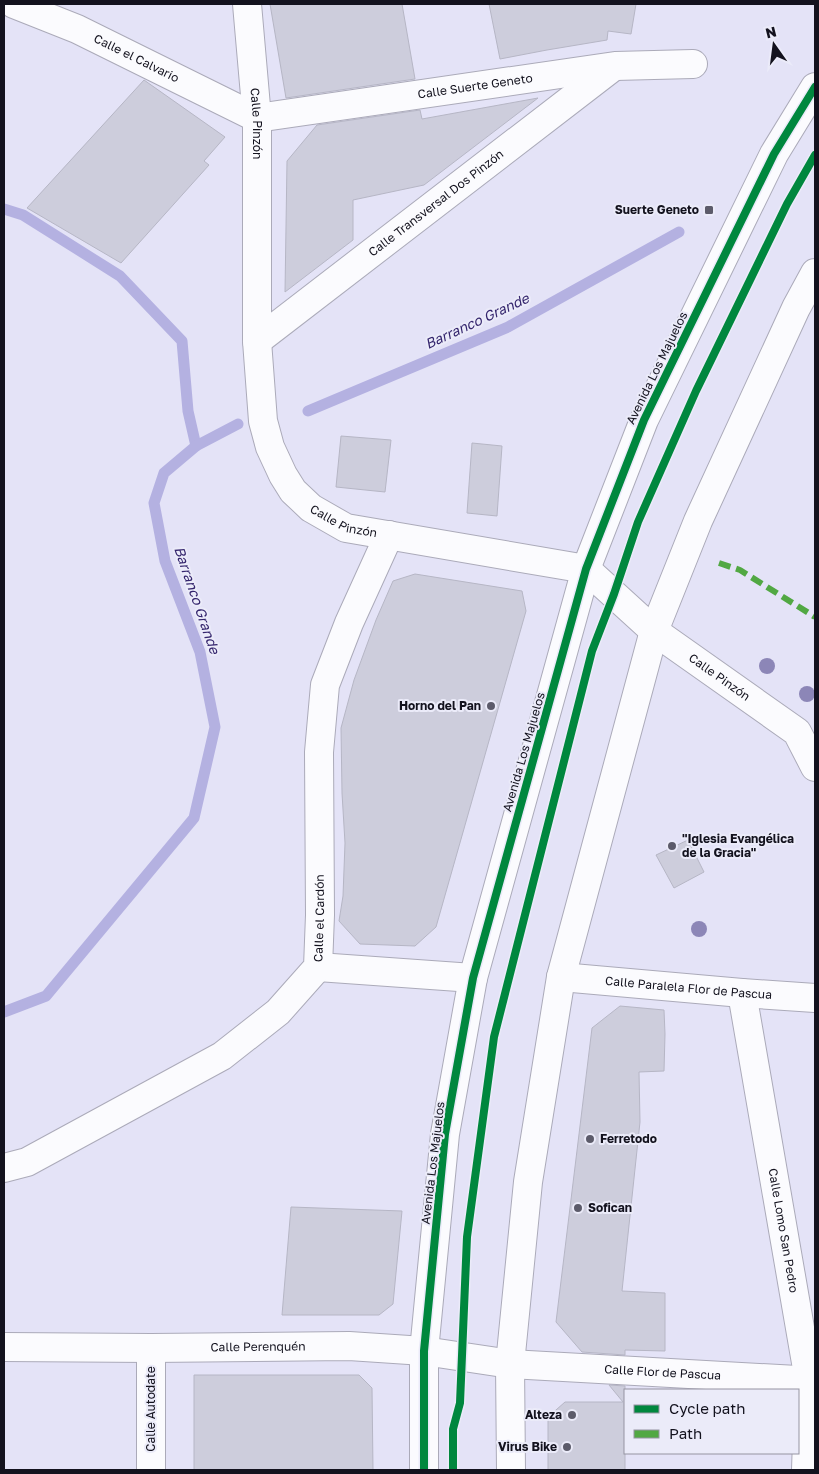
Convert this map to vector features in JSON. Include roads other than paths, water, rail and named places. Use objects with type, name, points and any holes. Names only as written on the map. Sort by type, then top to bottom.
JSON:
[{"type":"street","name":"Calle el Calvario","points":[[14,4],[77,29],[257,118]]},
{"type":"street","name":"Calle Pinzón","points":[[247,4],[257,118],[257,341],[263,421],[270,447],[293,491],[311,508],[346,528],[586,569],[654,631],[806,737],[815,767]]},
{"type":"street","name":"Calle Suerte Geneto","points":[[257,118],[615,66],[693,64]]},
{"type":"street","name":"Calle Transversal Dos Pinzón","points":[[257,341],[615,66]]},
{"type":"street","name":"Avenida Los Majuelos","points":[[424,1470],[424,1351],[445,1134],[473,978],[586,569],[648,411],[774,154],[815,87]]},
{"type":"street","points":[[511,1470],[510,1364],[528,1182],[561,977],[654,631],[698,520],[796,308],[815,273]]},
{"type":"street","name":"Calle el Cardón","points":[[4,1168],[27,1162],[222,1056],[278,1012],[318,967],[320,915],[319,752],[325,685],[349,623],[389,535]]},
{"type":"street","points":[[318,967],[473,978]]},
{"type":"street","name":"Calle Paralela Flor de Pascua","points":[[561,977],[815,998]]},
{"type":"street","name":"Calle Lomo San Pedro","points":[[742,993],[812,1380],[806,1470]]},
{"type":"street","name":"Calle Perenquén","points":[[4,1346],[151,1348],[350,1346],[424,1351],[510,1364]]},
{"type":"street","name":"Calle Autodate","points":[[151,1348],[151,1470]]},
{"type":"street","name":"Calle Flor de Pascua","points":[[510,1364],[812,1380]]},
{"type":"waterway","points":[[4,209],[23,215],[120,276],[182,341],[188,411],[196,446]]},
{"type":"waterway","name":"Barranco Grande","points":[[308,411],[508,327],[679,232]]},
{"type":"waterway","name":"Barranco Grande","points":[[4,1012],[46,996],[194,818],[215,727],[200,652],[165,561],[154,503],[164,473],[196,446],[238,424]]},
{"type":"place","name":"Suerte Geneto","points":[[709,210]]},
{"type":"place","name":"Horno del Pan","points":[[491,706]]},
{"type":"place","name":"\"Iglesia Evangélica de la Gracia\"","points":[[672,846]]},
{"type":"place","name":"Ferretodo","points":[[590,1139]]},
{"type":"place","name":"Sofican","points":[[578,1208]]},
{"type":"place","name":"Alteza","points":[[572,1415]]},
{"type":"place","name":"Virus Bike","points":[[567,1447]]}]
